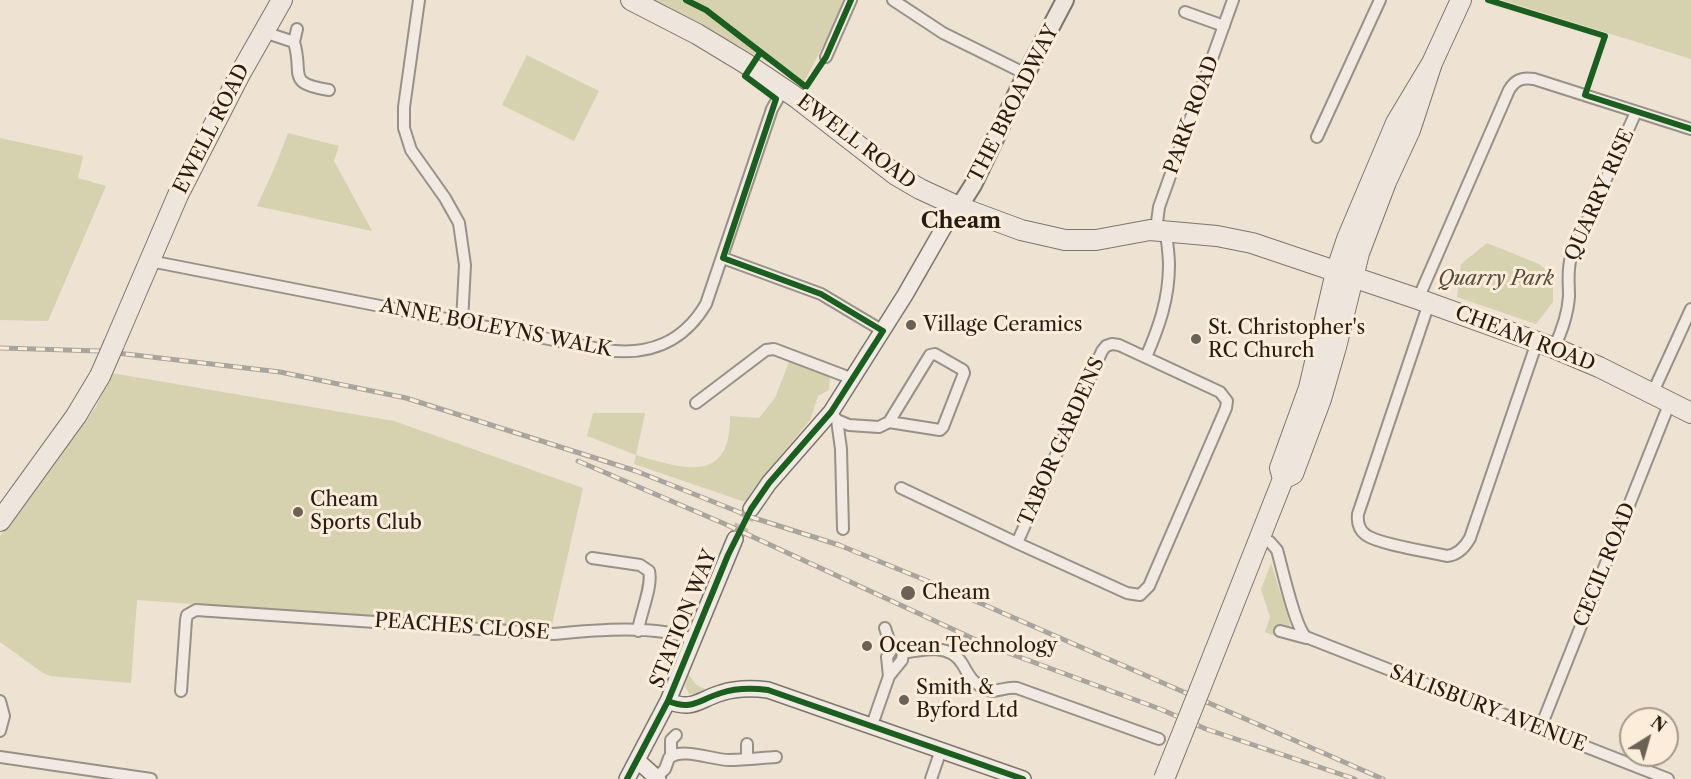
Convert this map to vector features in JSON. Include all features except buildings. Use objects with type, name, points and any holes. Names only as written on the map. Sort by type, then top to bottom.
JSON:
[{"type":"highway","name":"EWELL ROAD","points":[[150,261],[178,195],[282,0]]},
{"type":"highway","name":"EWELL ROAD","points":[[632,0],[697,34],[784,88],[896,175],[959,207],[1021,230],[1065,240],[1096,240],[1161,231]]},
{"type":"highway","points":[[1164,779],[1283,479],[1293,474],[1321,399],[1336,347],[1345,274],[1359,253],[1386,182],[1410,130],[1432,63],[1461,0]]},
{"type":"highway","name":"CHEAM ROAD","points":[[1161,231],[1217,236],[1252,243],[1345,274],[1424,306],[1546,345],[1691,413]]},
{"type":"highway","points":[[0,521],[76,416],[100,376],[150,261]]},
{"type":"main road","name":"THE BROADWAY","points":[[959,207],[973,185],[1026,74],[1065,0]]},
{"type":"street","points":[[419,0],[404,107],[404,128],[411,150],[446,198],[461,231],[465,265],[462,322]]},
{"type":"street","points":[[826,57],[851,0]]},
{"type":"street","points":[[893,0],[943,33],[1026,74]]},
{"type":"street","name":"PARK ROAD","points":[[1146,357],[1158,329],[1167,296],[1169,261],[1161,231],[1159,207],[1233,0]]},
{"type":"street","points":[[1317,137],[1380,0]]},
{"type":"street","points":[[1185,12],[1224,26]]},
{"type":"street","points":[[297,29],[294,42],[299,79],[308,87],[329,90]]},
{"type":"street","points":[[264,32],[294,42]]},
{"type":"street","name":"QUARRY RISE","points":[[1522,78],[1534,79],[1636,112],[1571,257],[1567,274],[1568,306],[1546,345],[1466,545],[1449,556],[1366,535],[1360,529],[1358,514],[1424,306],[1509,90],[1522,78]]},
{"type":"street","name":"ANNE BOLEYNS WALK","points":[[150,261],[606,350],[633,352],[648,350],[674,339],[693,324],[706,304],[723,258],[748,167],[772,109],[784,88]]},
{"type":"street","points":[[1636,112],[1691,129]]},
{"type":"street","points":[[751,509],[769,483],[834,416],[853,378],[944,227],[959,207]]},
{"type":"street","points":[[723,258],[821,294],[883,331]]},
{"type":"street","name":"CECIL ROAD","points":[[1540,729],[1691,309]]},
{"type":"street","name":"TABOR GARDENS","points":[[1119,345],[1146,357],[1220,392],[1227,401],[1149,586],[1140,595],[1127,593],[1017,543],[1106,346],[1119,345]]},
{"type":"street","points":[[696,403],[724,383],[760,352],[766,350],[774,349],[853,378]]},
{"type":"street","points":[[834,416],[849,425],[879,428],[889,422],[930,355],[935,354],[963,370],[960,384],[940,430],[889,422]]},
{"type":"street","points":[[834,416],[841,449],[843,529]]},
{"type":"street","points":[[901,488],[1017,543]]},
{"type":"street","points":[[1260,537],[1270,542],[1277,550],[1299,627],[1302,634],[1309,639]]},
{"type":"street","name":"STATION WAY","points":[[627,779],[665,707],[735,539]]},
{"type":"street","points":[[592,558],[640,565],[649,571],[650,578],[640,613],[638,631]]},
{"type":"street","name":"PEACHES CLOSE","points":[[181,691],[188,615],[196,610],[228,617],[554,634],[600,629],[638,631],[676,634],[694,640]]},
{"type":"street","points":[[885,628],[903,651]]},
{"type":"street","name":"SALISBURY AVENUE","points":[[1280,631],[1309,639],[1668,779]]},
{"type":"street","points":[[872,725],[889,676],[887,657],[903,651],[937,649],[958,658],[972,680],[992,691],[1010,687],[1017,688],[1159,739]]},
{"type":"street","points":[[665,707],[687,706],[723,692],[755,688],[781,694],[1023,779]]},
{"type":"street","points":[[0,701],[4,716],[0,731]]},
{"type":"street","points":[[638,760],[657,778],[671,756],[671,740],[676,735]]},
{"type":"street","points":[[747,744],[747,759]]},
{"type":"street","points":[[931,779],[941,750]]},
{"type":"street","points":[[671,756],[707,756],[724,760],[776,757]]},
{"type":"street","points":[[0,757],[151,779]]},
{"type":"green space","points":[[647,0],[847,0],[804,82],[713,32]]},
{"type":"green space","points":[[1502,0],[1691,0],[1691,59]]},
{"type":"green space","points":[[527,55],[599,91],[574,141],[502,105]]},
{"type":"green space","points":[[288,133],[339,146],[334,161],[372,231],[257,206]]},
{"type":"green space","points":[[0,138],[83,156],[78,178],[106,186],[48,321],[0,320]]},
{"type":"green space","name":"Quarry Park","points":[[1487,243],[1539,264],[1553,275],[1553,302],[1536,324],[1457,297],[1461,264]]},
{"type":"green space","points":[[789,362],[830,375],[829,390],[818,396],[810,420],[751,492],[748,503],[634,464],[636,455],[671,465],[701,467],[713,462],[722,453],[728,438],[730,416],[759,418],[775,398]]},
{"type":"green space","name":"Cheam Sports Club","points":[[111,373],[394,421],[583,488],[551,629],[137,600],[131,683],[51,676],[43,673],[0,642],[0,536],[96,407]]},
{"type":"green space","points":[[593,413],[645,413],[636,455],[587,436]]},
{"type":"green space","points":[[1271,563],[1290,624],[1288,627],[1278,626],[1275,636],[1265,632],[1270,617],[1261,589]]},
{"type":"green space","points":[[688,673],[697,685],[706,689],[689,694],[685,686]]},
{"type":"tunnel","points":[[735,539],[751,509]]},
{"type":"railway","points":[[0,348],[100,351],[280,372],[406,398],[636,471],[754,518],[839,545],[957,593],[1383,779]]},
{"type":"railway","points":[[578,461],[725,524],[987,645],[1160,709],[1206,729],[1355,779]]},
{"type":"cycle path","points":[[686,0],[706,10],[806,87],[826,57],[851,0]]},
{"type":"cycle path","points":[[1488,0],[1605,36],[1585,95],[1691,129]]},
{"type":"cycle path","points":[[627,779],[668,701],[728,555],[751,509],[769,483],[831,412],[883,331],[821,294],[723,258],[776,99],[745,76],[760,53]]},
{"type":"cycle path","points":[[668,701],[690,705],[732,690],[768,690],[1023,779]]},
{"type":"place","name":"Village Ceramics","points":[[911,325]]},
{"type":"place","name":"St. Christopher's RC Church","points":[[1196,339]]},
{"type":"place","name":"Cheam Sports Club","points":[[298,512]]},
{"type":"place","name":"Cheam","points":[[908,593]]},
{"type":"place","name":"Ocean Technology","points":[[867,646]]},
{"type":"place","name":"Smith & Byford Ltd","points":[[904,700]]},
{"type":"district","name":"Cheam","points":[[961,222]]}]
